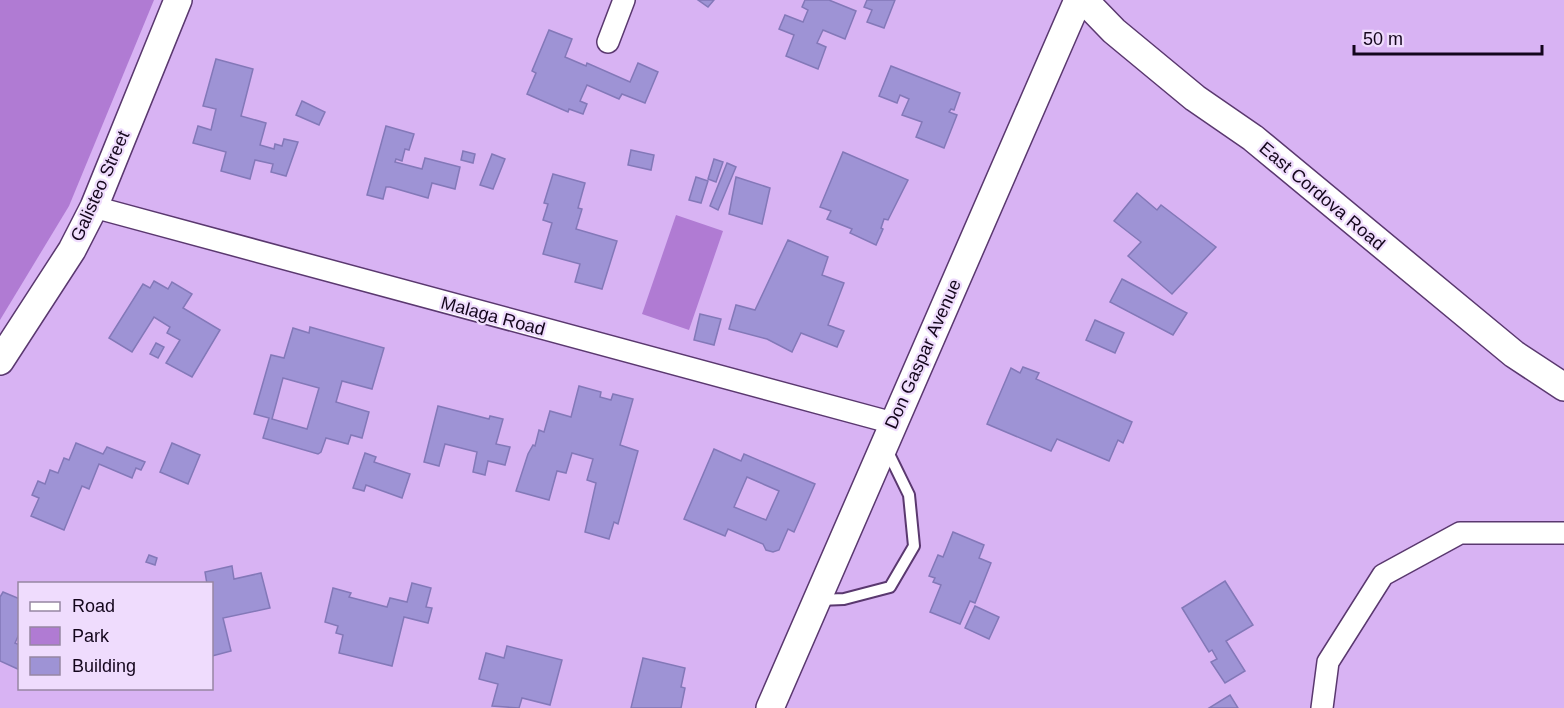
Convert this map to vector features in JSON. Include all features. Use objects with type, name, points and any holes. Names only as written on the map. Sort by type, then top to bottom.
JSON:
[{"type":"street","name":"Galisteo Street","points":[[0,361],[72,250],[94,207],[178,0]]},
{"type":"street","points":[[608,42],[624,0]]},
{"type":"street","name":"Don Gaspar Avenue","points":[[770,708],[1078,0]]},
{"type":"street","name":"East Cordova Road","points":[[1084,0],[1114,31],[1186,90],[1253,138],[1514,354],[1564,387]]},
{"type":"street","name":"Malaga Road","points":[[94,207],[888,434]]},
{"type":"street","points":[[1322,708],[1328,662],[1383,574],[1460,533],[1564,533]]},
{"type":"lane","points":[[816,601],[844,599],[890,587],[914,546],[909,495],[888,434]]},
{"type":"green space","points":[[0,0],[154,0],[69,206],[0,320]]},
{"type":"green space","points":[[676,215],[723,231],[689,330],[642,314]]},
{"type":"building","points":[[698,0],[714,0],[708,7]]},
{"type":"building","points":[[805,0],[829,0],[856,11],[845,39],[823,30],[817,43],[826,47],[818,69],[786,56],[794,35],[779,29],[785,15],[803,22],[808,10],[802,7]]},
{"type":"building","points":[[867,0],[895,0],[884,28],[867,22],[872,10],[864,7]]},
{"type":"building","points":[[549,30],[572,39],[565,57],[586,66],[587,63],[630,82],[638,63],[658,72],[645,103],[622,94],[619,99],[587,85],[580,101],[587,104],[583,114],[569,109],[568,112],[527,94],[536,73],[532,71]]},
{"type":"building","points":[[216,59],[253,69],[241,116],[266,123],[260,145],[274,149],[275,144],[282,146],[284,139],[298,142],[286,176],[271,172],[273,164],[255,160],[250,179],[221,171],[226,152],[193,143],[198,126],[211,130],[216,109],[203,106]]},
{"type":"building","points":[[891,66],[960,93],[954,110],[951,109],[949,112],[957,115],[944,148],[916,137],[922,122],[902,115],[909,99],[900,95],[897,103],[879,96]]},
{"type":"building","points":[[302,101],[325,112],[319,125],[296,115]]},
{"type":"building","points":[[386,126],[414,134],[409,150],[405,149],[402,161],[396,159],[395,162],[422,169],[425,158],[460,167],[455,189],[432,183],[428,198],[390,187],[386,187],[383,199],[367,195]]},
{"type":"building","points":[[631,150],[654,155],[651,170],[628,165]]},
{"type":"building","points":[[463,151],[475,154],[473,163],[461,160]]},
{"type":"building","points":[[843,152],[908,180],[888,220],[884,219],[881,228],[883,229],[876,245],[850,233],[852,229],[827,219],[831,211],[820,207]]},
{"type":"building","points":[[492,154],[505,159],[493,189],[480,185]]},
{"type":"building","points":[[714,159],[723,162],[716,182],[708,179]]},
{"type":"building","points":[[727,163],[736,167],[718,210],[710,206]]},
{"type":"building","points":[[553,174],[585,183],[578,208],[582,209],[576,229],[617,241],[602,289],[575,282],[580,264],[543,254],[552,223],[543,220],[548,204],[544,203]]},
{"type":"building","points":[[696,177],[708,181],[701,203],[689,200]]},
{"type":"building","points":[[736,177],[770,188],[762,224],[729,214]]},
{"type":"building","points":[[1137,193],[1157,210],[1161,205],[1216,247],[1172,294],[1128,256],[1141,242],[1114,221]]},
{"type":"building","points":[[788,240],[828,257],[822,275],[844,283],[828,325],[844,331],[837,347],[801,333],[792,352],[767,339],[729,329],[736,305],[755,310]]},
{"type":"building","points":[[1122,279],[1187,313],[1173,335],[1110,302]]},
{"type":"building","points":[[154,281],[168,289],[172,282],[192,294],[183,308],[220,330],[192,377],[166,363],[180,340],[167,333],[170,327],[154,317],[132,352],[109,338],[143,284],[150,288]]},
{"type":"building","points":[[700,314],[721,319],[714,345],[694,340]]},
{"type":"building","points":[[1095,320],[1124,333],[1115,353],[1086,340]]},
{"type":"building","points":[[310,327],[384,348],[372,389],[342,381],[336,402],[369,412],[362,438],[351,435],[348,444],[326,438],[318,454],[263,438],[269,418],[254,414],[271,355],[284,358],[293,328],[309,333]],"holes":[[[283,378],[319,388],[307,429],[272,419]]]},
{"type":"building","points":[[156,343],[164,347],[158,358],[150,354]]},
{"type":"building","points":[[1023,367],[1039,373],[1036,379],[1132,422],[1123,443],[1118,440],[1109,461],[1057,439],[1051,451],[987,424],[1011,368],[1020,373]]},
{"type":"building","points":[[579,386],[601,392],[600,397],[611,400],[613,394],[633,399],[620,445],[638,451],[618,524],[614,522],[609,539],[585,532],[596,483],[587,480],[593,459],[572,453],[566,473],[557,471],[549,500],[516,491],[528,454],[533,445],[535,446],[539,430],[544,432],[550,411],[571,417]]},
{"type":"building","points":[[438,406],[489,419],[490,416],[503,419],[496,444],[510,447],[505,465],[488,461],[485,475],[473,472],[477,452],[445,444],[439,466],[424,462]]},
{"type":"building","points":[[76,443],[103,454],[107,447],[145,462],[141,470],[136,468],[132,478],[99,464],[89,489],[82,486],[64,530],[31,516],[39,498],[32,495],[38,481],[45,484],[50,470],[58,473],[64,458],[69,460]]},
{"type":"building","points":[[172,443],[200,455],[188,484],[160,472]]},
{"type":"building","points":[[714,449],[741,461],[744,454],[815,484],[794,532],[788,529],[779,550],[773,552],[766,550],[763,544],[728,529],[725,536],[684,519]],"holes":[[[747,477],[779,491],[766,520],[734,507]]]},
{"type":"building","points":[[365,453],[376,457],[374,462],[410,474],[402,498],[366,485],[364,491],[353,488]]},
{"type":"building","points":[[953,532],[984,545],[979,558],[991,563],[975,603],[970,601],[960,624],[930,612],[941,585],[933,582],[935,578],[929,576],[938,555],[943,557]]},
{"type":"building","points":[[149,555],[157,558],[155,565],[146,562]]},
{"type":"building","points":[[232,566],[234,579],[261,573],[270,608],[223,618],[231,651],[213,656],[213,582],[207,582],[205,572]]},
{"type":"building","points":[[1225,581],[1253,625],[1226,641],[1245,671],[1225,683],[1211,662],[1217,659],[1212,650],[1209,652],[1182,608]]},
{"type":"building","points":[[412,583],[431,588],[426,607],[432,608],[428,623],[404,617],[392,666],[339,653],[343,635],[336,633],[338,626],[325,622],[333,588],[351,593],[349,597],[387,607],[390,598],[407,602]]},
{"type":"building","points":[[3,592],[18,598],[18,636],[15,643],[18,644],[18,669],[0,661],[0,597]]},
{"type":"building","points":[[975,606],[999,617],[989,639],[965,628]]},
{"type":"building","points":[[507,646],[562,660],[550,705],[522,698],[519,708],[492,706],[498,684],[479,679],[486,653],[504,658]]},
{"type":"building","points":[[643,658],[685,668],[681,687],[685,688],[681,708],[631,708]]},
{"type":"building","points":[[1230,695],[1238,708],[1209,708]]}]
